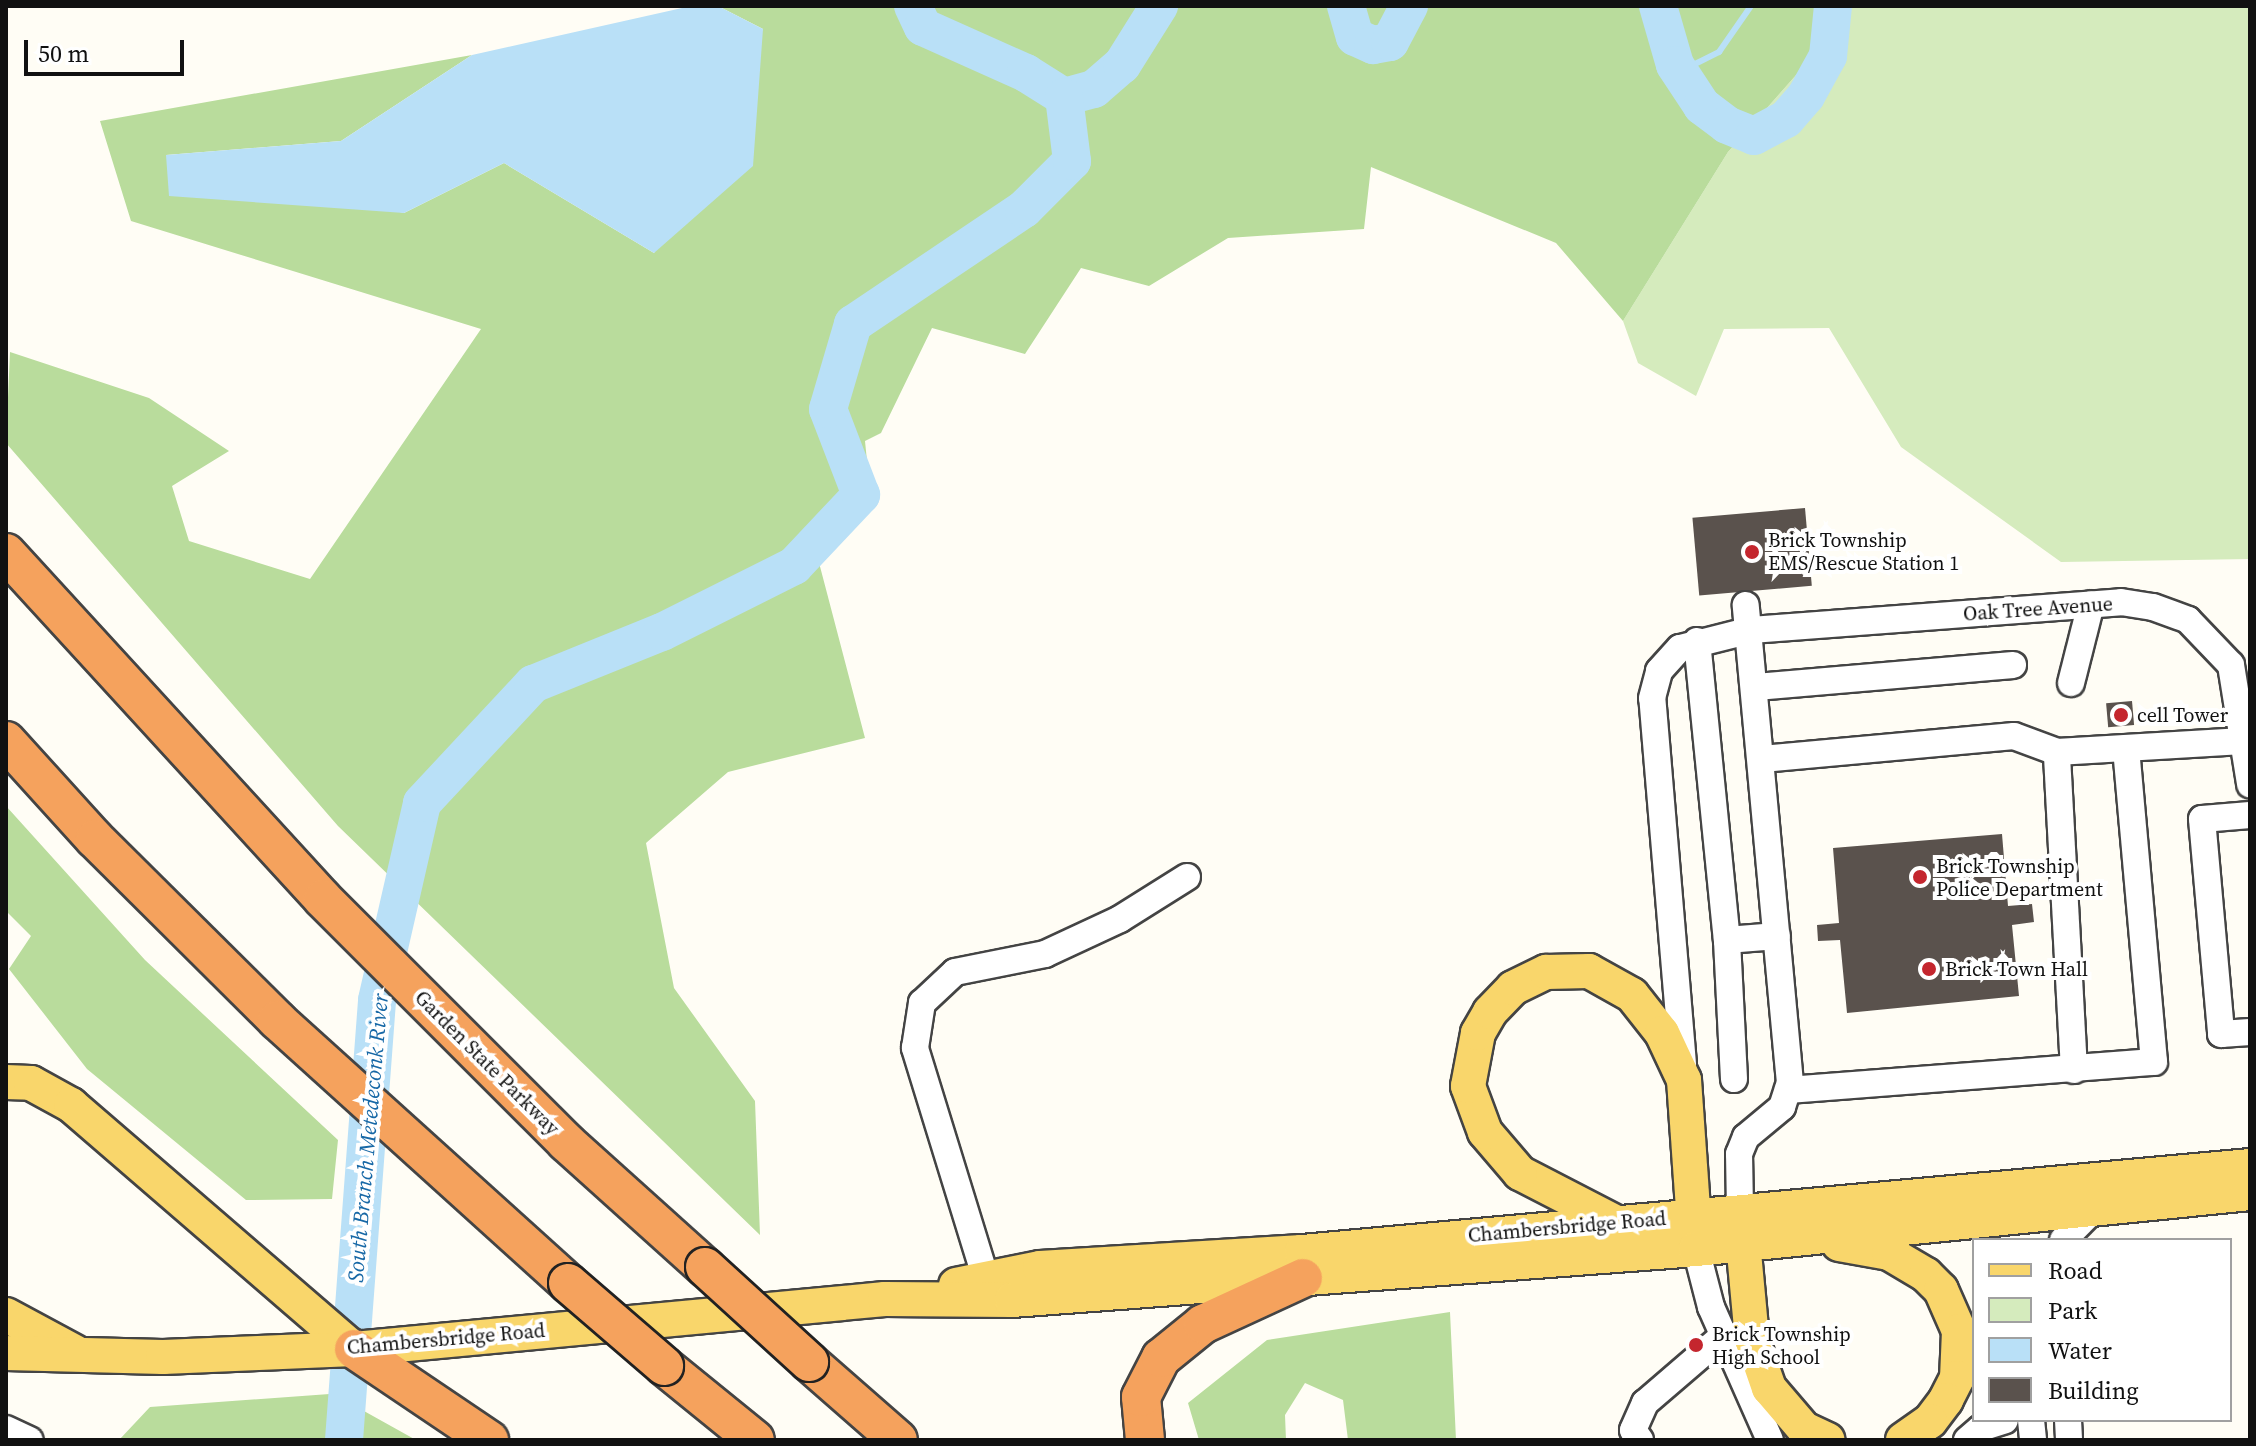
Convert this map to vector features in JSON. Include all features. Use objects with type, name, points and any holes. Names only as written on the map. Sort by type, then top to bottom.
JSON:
[{"type":"highway","name":"Garden State Parkway","points":[[6,553],[323,899],[430,1006],[639,1212],[898,1440]]},
{"type":"highway","points":[[6,741],[95,839],[313,1053],[568,1283],[755,1440]]},
{"type":"highway","points":[[1145,1440],[1141,1397],[1161,1358],[1203,1324],[1303,1278]]},
{"type":"highway","points":[[370,1354],[489,1440]]},
{"type":"main road","points":[[1614,1221],[1542,1188],[1501,1154],[1480,1121],[1468,1086],[1478,1033],[1513,988],[1546,972],[1589,971],[1632,995],[1662,1033],[1684,1080],[1695,1233]]},
{"type":"main road","points":[[6,1082],[31,1083],[71,1105],[303,1307],[370,1354]]},
{"type":"main road","name":"Chambersbridge Road","points":[[885,1299],[1012,1300],[1303,1278],[1695,1233],[1740,1210],[2250,1166]]},
{"type":"main road","name":"Chambersbridge Road","points":[[6,1353],[75,1352],[163,1357],[297,1351],[370,1354],[885,1299],[1040,1268],[1302,1252],[1614,1221],[1695,1233],[1743,1244],[1803,1237],[2015,1227],[2097,1206],[2250,1193]]},
{"type":"main road","points":[[1740,1210],[1743,1244],[1737,1338],[1785,1410],[1804,1429],[1828,1440]]},
{"type":"main road","points":[[1803,1237],[1906,1261],[1941,1290],[1952,1309],[1962,1354],[1957,1378],[1930,1421],[1903,1440]]},
{"type":"main road","points":[[6,1315],[75,1352]]},
{"type":"lane","name":"Oak Tree Avenue","points":[[1697,641],[1748,617],[2091,604],[2153,607],[2188,620],[2215,643],[2231,665],[2250,784]]},
{"type":"lane","points":[[2071,683],[2091,604]]},
{"type":"lane","points":[[1740,1210],[1739,1154],[1746,1137],[1782,1107],[1788,1090],[1748,617]]},
{"type":"lane","points":[[1684,1080],[1652,698],[1659,671],[1680,648],[1697,641],[1727,940],[1734,1079]]},
{"type":"lane","points":[[1756,687],[2013,665]]},
{"type":"lane","points":[[1762,759],[2014,736],[2057,752],[2243,741]]},
{"type":"lane","points":[[1788,1090],[2154,1062],[2126,748]]},
{"type":"lane","points":[[2057,752],[2074,1070]]},
{"type":"lane","points":[[2250,815],[2202,819],[2221,1034],[2250,1032]]},
{"type":"lane","points":[[986,1279],[915,1048],[922,1003],[955,972],[1045,954],[1120,919],[1187,877]]},
{"type":"lane","points":[[1727,940],[1777,936]]},
{"type":"lane","points":[[2065,1238],[2097,1206]]},
{"type":"lane","points":[[1695,1233],[1737,1338],[1766,1434]]},
{"type":"lane","points":[[1640,1440],[1633,1430],[1645,1403],[1737,1338]]},
{"type":"lane","points":[[1967,1440],[1981,1428],[1999,1422]]},
{"type":"lane","points":[[6,1429],[30,1440]]},
{"type":"green space","points":[[718,6],[1842,6],[1797,74],[1728,152],[1623,321],[1556,243],[1371,167],[1364,229],[1228,238],[1149,286],[1081,268],[1025,354],[932,328],[881,433],[865,441],[867,461],[817,555],[865,738],[728,772],[646,843],[674,988],[755,1101],[760,1235],[338,826],[6,443],[10,352],[149,398],[229,451],[172,486],[189,541],[310,579],[481,329],[131,221],[100,121],[472,55],[341,141],[166,155],[404,213],[504,163],[654,253],[763,29]]},
{"type":"green space","points":[[1842,6],[2250,6],[2250,559],[2061,562],[1901,447],[1829,328],[1724,329],[1696,396],[1638,363],[1623,321],[1728,152],[1797,74]]},
{"type":"green space","points":[[6,806],[145,960],[338,1140],[332,1199],[246,1200],[87,1069],[9,969],[31,936],[6,911]]},
{"type":"green space","points":[[1450,1312],[1456,1440],[1348,1440],[1343,1400],[1305,1383],[1285,1415],[1286,1440],[1199,1440],[1188,1403],[1267,1340]]},
{"type":"green space","points":[[357,1392],[355,1406],[416,1440],[119,1440],[150,1407]]},
{"type":"water","points":[[691,6],[718,6],[763,29],[753,166],[654,253],[504,163],[404,213],[169,196],[166,155],[341,141],[472,55]]},
{"type":"building","name":"Brick Township EMS/Rescue Station 1","points":[[1805,508],[1812,586],[1699,596],[1692,518]]},
{"type":"building","name":"cell Tower","points":[[2132,701],[2134,725],[2108,727],[2106,703]]},
{"type":"building","points":[[2002,834],[2008,906],[2032,904],[2034,922],[2012,925],[2019,996],[1847,1013],[1840,940],[1818,941],[1817,925],[1839,923],[1833,848]]},
{"type":"waterway","points":[[913,6],[923,27],[1026,73],[1064,97]]},
{"type":"waterway","points":[[1064,97],[1094,89],[1122,65],[1159,6]]},
{"type":"waterway","points":[[1346,6],[1355,37],[1373,45],[1390,42],[1409,6]]},
{"type":"waterway","points":[[1658,6],[1675,65],[1702,106],[1727,125],[1754,136],[1786,119],[1806,96],[1828,56],[1833,6]]},
{"type":"waterway","points":[[1679,72],[1719,52],[1751,6]]},
{"type":"waterway","name":"South Branch Metedeconk River","points":[[344,1440],[377,1000],[422,803],[533,684],[662,632],[794,566],[861,495],[828,409],[853,324],[1024,209],[1072,161],[1064,97]]},
{"type":"place","name":"Brick Township EMS/Rescue Station 1","points":[[1752,552]]},
{"type":"place","name":"cell Tower","points":[[2121,715]]},
{"type":"place","name":"Brick Township Police Department","points":[[1920,877]]},
{"type":"place","name":"Brick Town Hall","points":[[1929,969]]},
{"type":"place","name":"Brick Township High School","points":[[1696,1345]]}]
